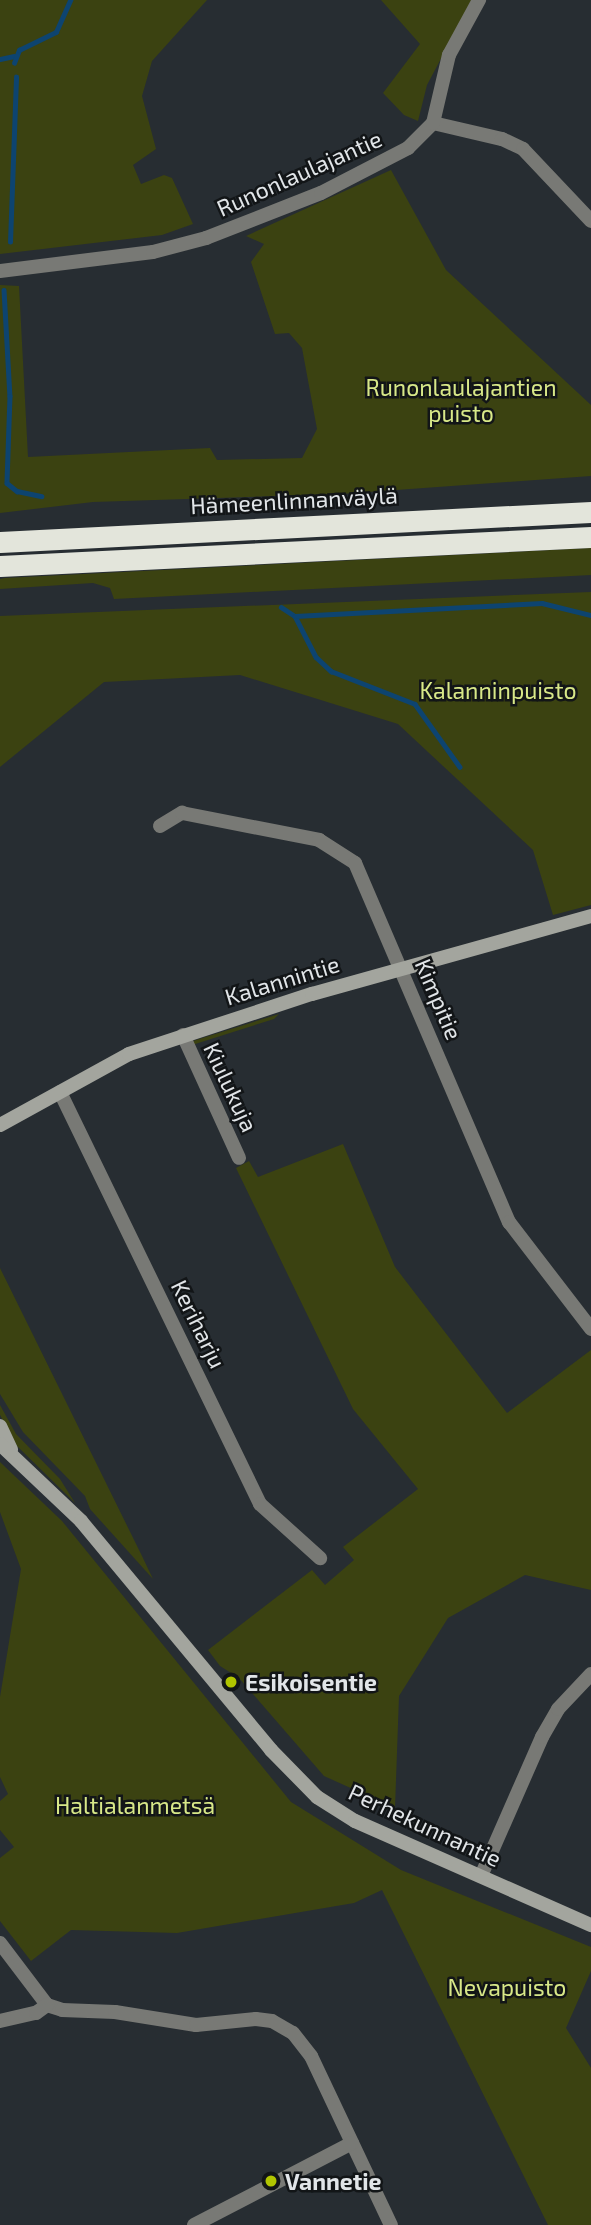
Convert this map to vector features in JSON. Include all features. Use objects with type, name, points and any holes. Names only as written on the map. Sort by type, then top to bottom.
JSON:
[{"type":"highway","name":"Hämeenlinnanväylä","points":[[0,542],[591,512]]},
{"type":"highway","points":[[0,566],[591,537]]},
{"type":"street","points":[[478,0],[449,55],[433,122],[502,139],[523,149],[591,221]]},
{"type":"street","name":"Runonlaulajantie","points":[[0,271],[153,252],[252,223],[380,164],[418,141],[433,122]]},
{"type":"street","name":"Kimpitie","points":[[160,826],[182,813],[319,840],[339,849],[360,870],[509,1222],[591,1329]]},
{"type":"street","name":"Kalannintie","points":[[0,1125],[129,1054],[402,968],[591,916]]},
{"type":"street","name":"Kiulukuja","points":[[183,1035],[239,1158]]},
{"type":"street","name":"Keriharju","points":[[60,1092],[260,1504],[320,1558]]},
{"type":"street","name":"Perhekunnantie","points":[[0,1426],[13,1454]]},
{"type":"street","name":"Perhekunnantie","points":[[0,1444],[81,1521],[305,1787],[355,1821],[591,1925]]},
{"type":"street","points":[[481,1876],[542,1737],[558,1709],[591,1674]]},
{"type":"street","points":[[0,1943],[47,2005],[70,2012],[115,2012],[196,2025],[242,2018],[272,2021],[293,2033],[311,2056],[391,2225]]},
{"type":"street","points":[[0,2021],[36,2013],[47,2005]]},
{"type":"street","points":[[194,2225],[352,2143]]},
{"type":"green space","points":[[0,0],[207,0],[152,61],[142,96],[156,149],[133,165],[141,184],[164,175],[172,178],[193,224],[162,235],[0,254]]},
{"type":"green space","points":[[381,0],[472,0],[427,85],[418,121],[404,115],[383,93],[420,44]]},
{"type":"green space","name":"Runonlaulajantien puisto","points":[[391,170],[446,270],[591,405],[591,476],[341,494],[93,502],[0,513],[0,285],[19,286],[28,457],[210,448],[217,460],[302,458],[317,429],[302,348],[289,333],[275,334],[251,262],[264,244],[246,236]]},
{"type":"green space","points":[[591,548],[591,575],[114,599],[110,588],[93,583],[0,589],[0,579],[5,578]]},
{"type":"green space","name":"Kalanninpuisto","points":[[591,592],[591,905],[553,915],[533,850],[398,724],[240,675],[104,682],[0,767],[0,616]]},
{"type":"green space","points":[[279,1014],[274,1019],[192,1045],[193,1041]]},
{"type":"green space","points":[[343,1144],[395,1267],[507,1413],[591,1350],[591,1590],[525,1575],[448,1618],[399,1696],[395,1808],[324,1776],[239,1678],[220,1666],[208,1650],[312,1570],[325,1585],[354,1560],[343,1547],[418,1489],[353,1409],[236,1168],[249,1161],[258,1177]]},
{"type":"green space","points":[[0,1268],[153,1579],[90,1509],[85,1496],[23,1432],[0,1394]]},
{"type":"green space","points":[[0,1405],[16,1434],[60,1479],[75,1503],[17,1446],[0,1415]]},
{"type":"green space","name":"Haltialanmetsä","points":[[0,1462],[62,1521],[291,1802],[401,1870],[591,1947],[591,1971],[566,2028],[591,2068],[591,2225],[548,2225],[382,1890],[354,1903],[177,1933],[71,1930],[31,1961],[0,1921],[0,1858],[14,1847],[0,1830],[0,1801],[8,1794],[0,1777],[0,1697],[21,1569],[0,1512]]},
{"type":"waterway","points":[[14,63],[19,50],[56,32],[70,0]]},
{"type":"waterway","points":[[0,59],[14,56]]},
{"type":"waterway","points":[[10,242],[16,77]]},
{"type":"waterway","points":[[4,290],[10,396],[7,483],[17,491],[41,496]]},
{"type":"waterway","points":[[295,616],[542,603],[591,615]]},
{"type":"waterway","points":[[281,607],[295,616],[316,657],[331,671],[415,704],[460,767]]},
{"type":"place","name":"Esikoisentie","points":[[231,1682]]},
{"type":"place","name":"Vannetie","points":[[271,2181]]},
{"type":"park label","name":"Nevapuisto","points":[[507,1987]]}]
